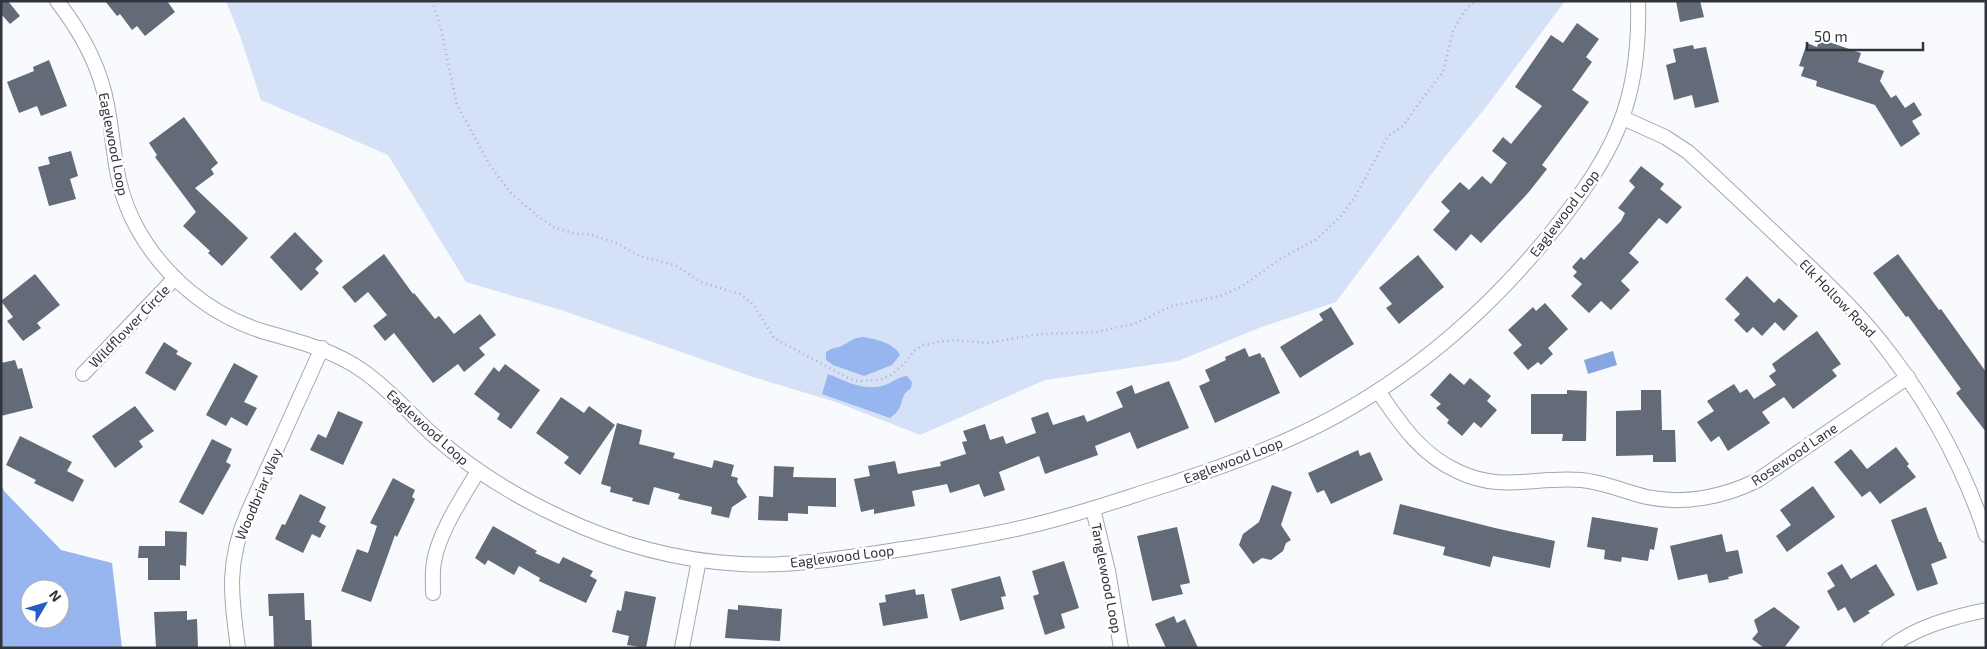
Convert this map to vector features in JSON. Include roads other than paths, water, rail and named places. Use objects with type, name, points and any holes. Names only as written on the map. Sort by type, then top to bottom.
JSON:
[{"type":"street","name":"Eaglewood Loop","points":[[57,1],[82,35],[97,69],[109,111],[117,176],[128,210],[144,241],[175,278],[192,294],[229,318],[263,332],[322,348],[346,360],[378,381],[438,440],[478,470],[520,496],[578,525],[627,543],[699,560],[759,565],[837,558],[978,537],[1019,529],[1093,509],[1248,457],[1320,424],[1378,391],[1448,339],[1510,281],[1555,228],[1592,180],[1623,118],[1630,93],[1637,50],[1638,1]]},
{"type":"street","name":"Elk Hollow Road","points":[[1623,118],[1675,142],[1694,157],[1843,300],[1873,332],[1908,377],[1953,455],[1986,535]]},
{"type":"street","name":"Wildflower Circle","points":[[82,374],[175,278]]},
{"type":"street","name":"Woodbriar Way","points":[[238,648],[231,592],[233,556],[242,526],[322,348]]},
{"type":"street","name":"Rosewood Lane","points":[[1378,391],[1397,420],[1424,450],[1451,468],[1476,479],[1514,484],[1579,480],[1602,484],[1647,497],[1688,500],[1723,494],[1758,480],[1908,377]]},
{"type":"street","points":[[433,593],[433,569],[438,547],[478,470]]},
{"type":"street","name":"Tanglewood Loop","points":[[1093,509],[1108,571],[1121,648]]},
{"type":"street","points":[[682,648],[699,560]]},
{"type":"street","points":[[1889,648],[1924,628],[1962,615],[1986,610]]}]
